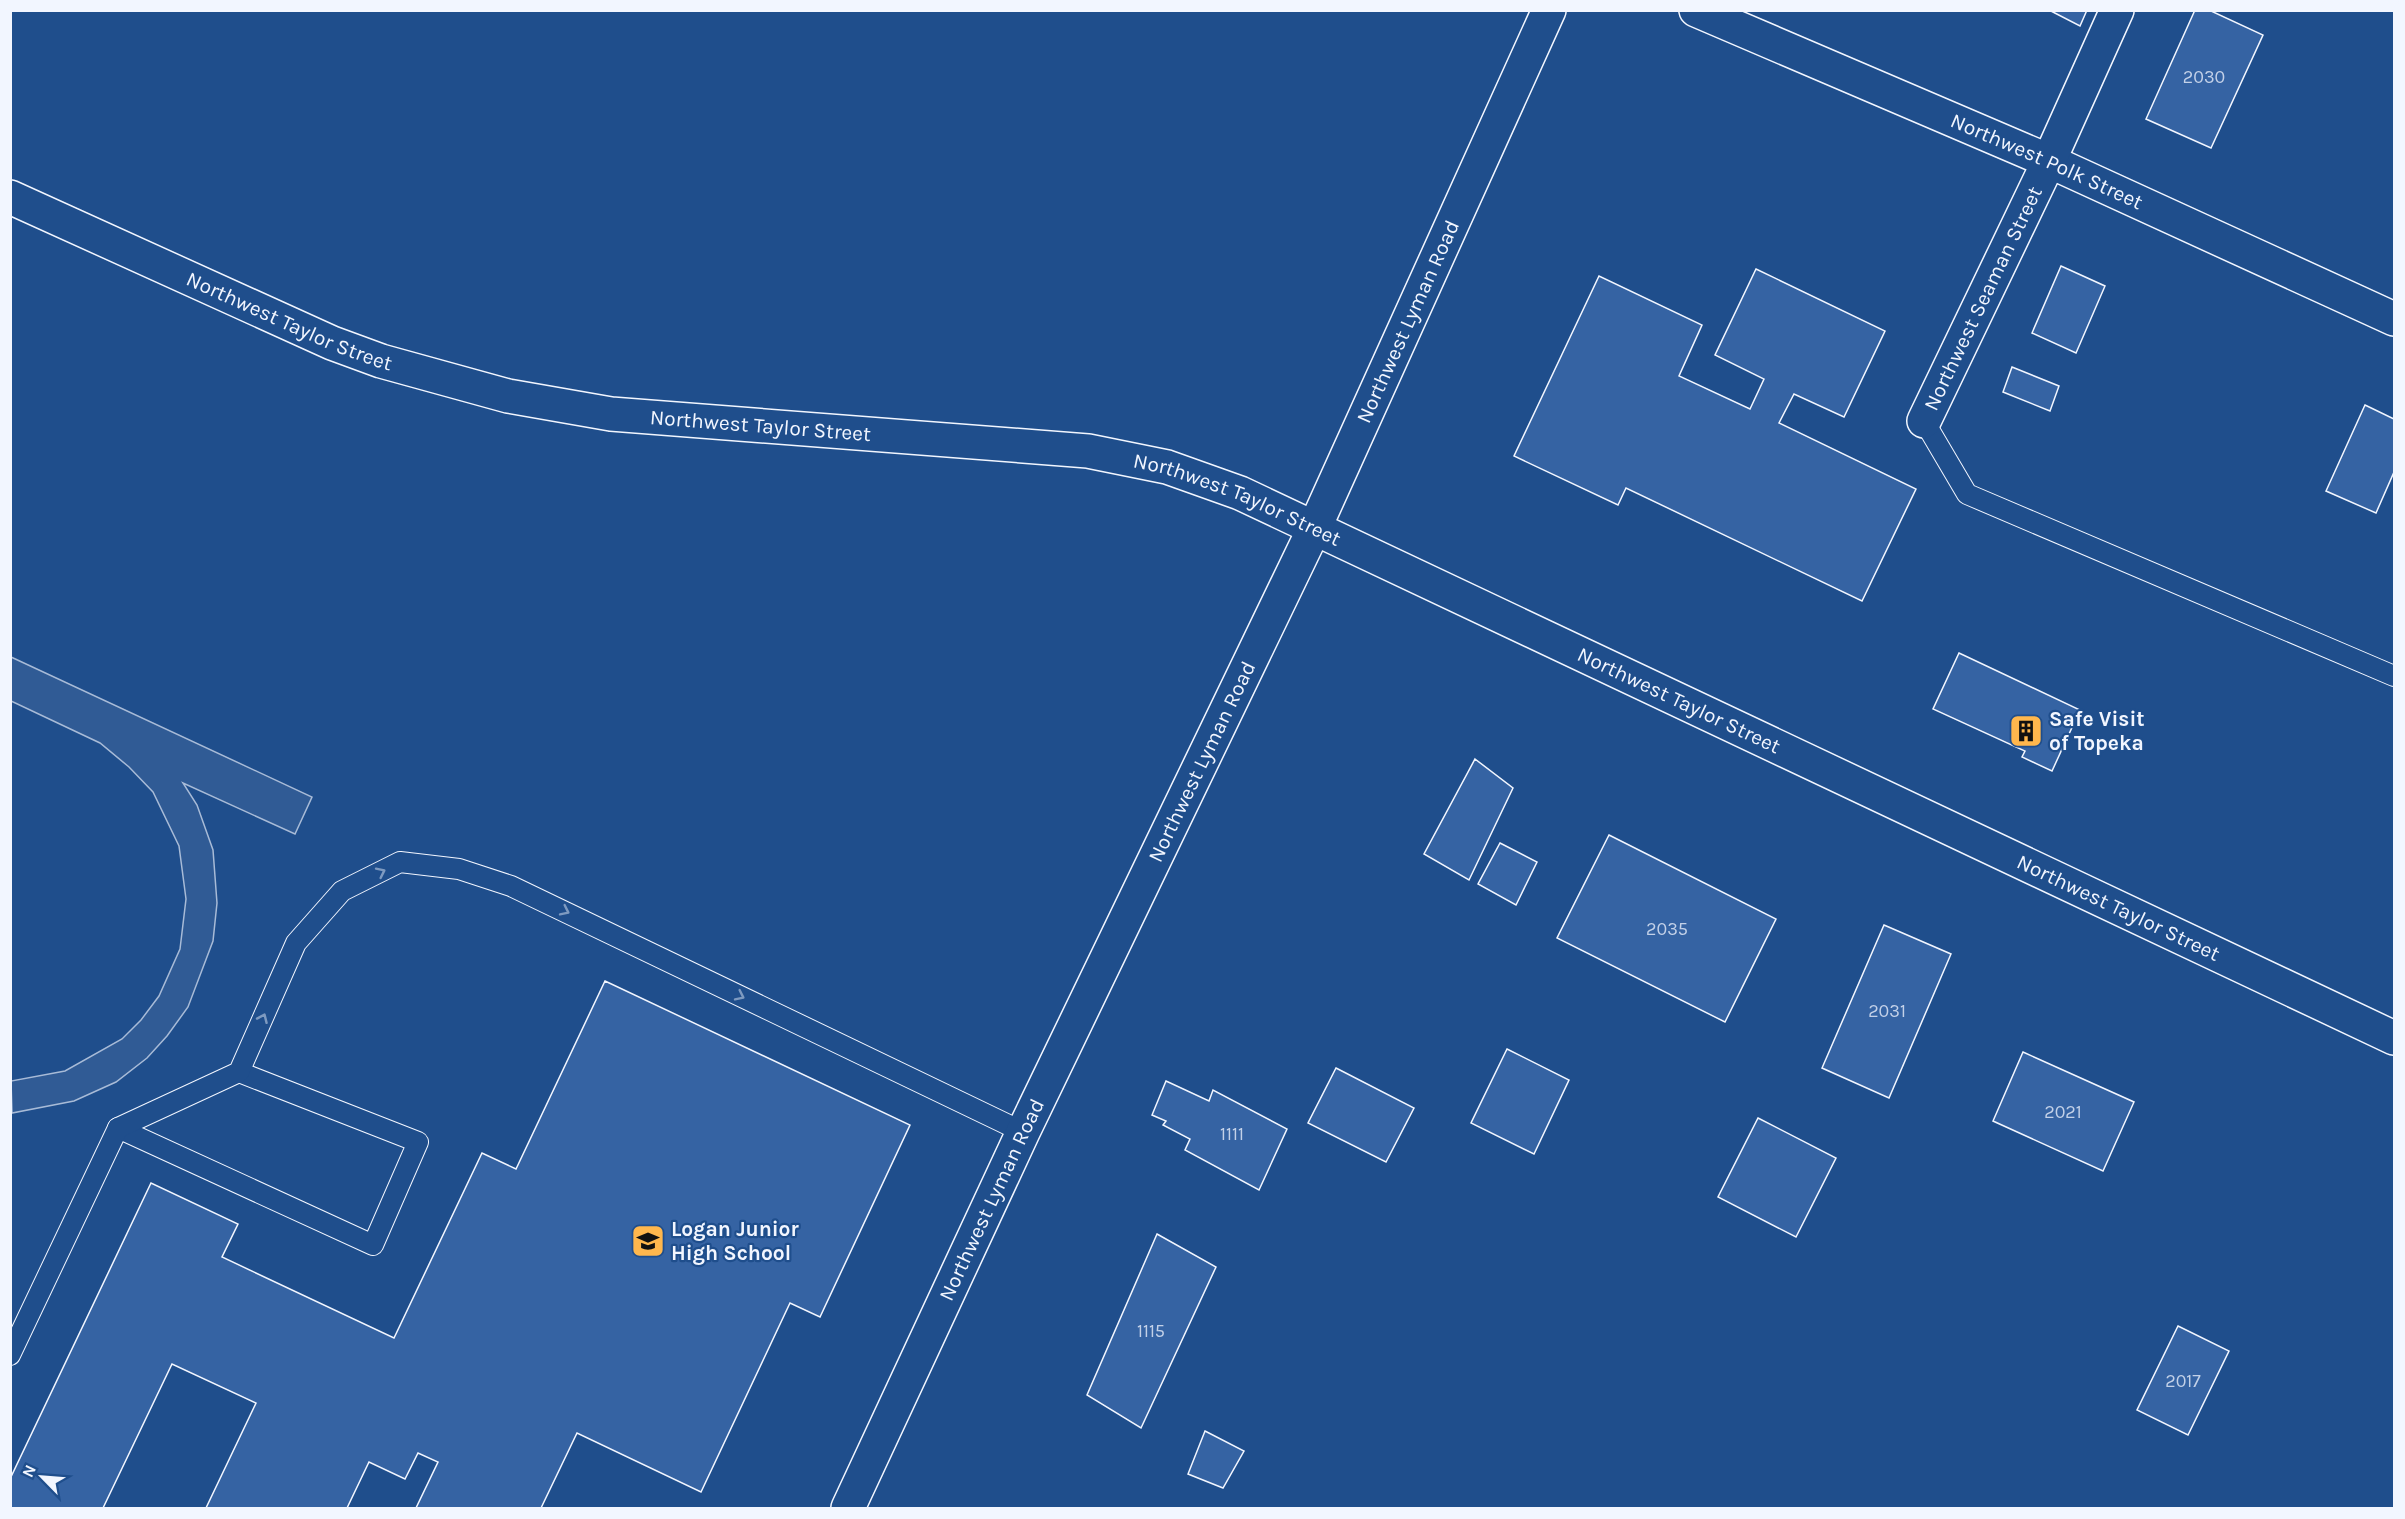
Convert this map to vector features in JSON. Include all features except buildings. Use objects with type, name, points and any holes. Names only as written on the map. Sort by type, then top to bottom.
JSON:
[{"type":"street","name":"Northwest Lyman Road","points":[[848,1509],[1023,1132],[1314,529],[1549,10]]},
{"type":"street","name":"Northwest Polk Street","points":[[1696,10],[2049,160],[2394,319]]},
{"type":"street","name":"Northwest Seaman Street","points":[[1924,421],[2049,160],[2117,10]]},
{"type":"street","name":"Northwest Taylor Street","points":[[10,197],[332,343],[381,361],[507,396],[611,414],[1088,451],[1167,467],[1240,492],[2394,1038]]},
{"type":"lane","points":[[1924,421],[1967,494],[2394,676]]},
{"type":"lane","points":[[10,1355],[118,1128],[239,1071],[296,943],[342,891],[399,862],[459,869],[511,886],[1023,1132]]},
{"type":"lane","points":[[118,1128],[373,1245],[418,1142],[239,1071]]},
{"type":"shaded area","points":[[11,657],[312,797],[295,834],[183,783],[197,805],[213,850],[217,903],[213,941],[188,1007],[167,1036],[147,1058],[116,1082],[74,1101],[12,1113],[11,1081],[65,1071],[122,1039],[141,1020],[159,996],[180,949],[186,899],[179,846],[153,792],[129,767],[100,743],[11,701]]},
{"type":"place","name":"Safe Visit of Topeka","points":[[2026,731]]},
{"type":"place","name":"Logan Junior High School","points":[[648,1241]]}]
